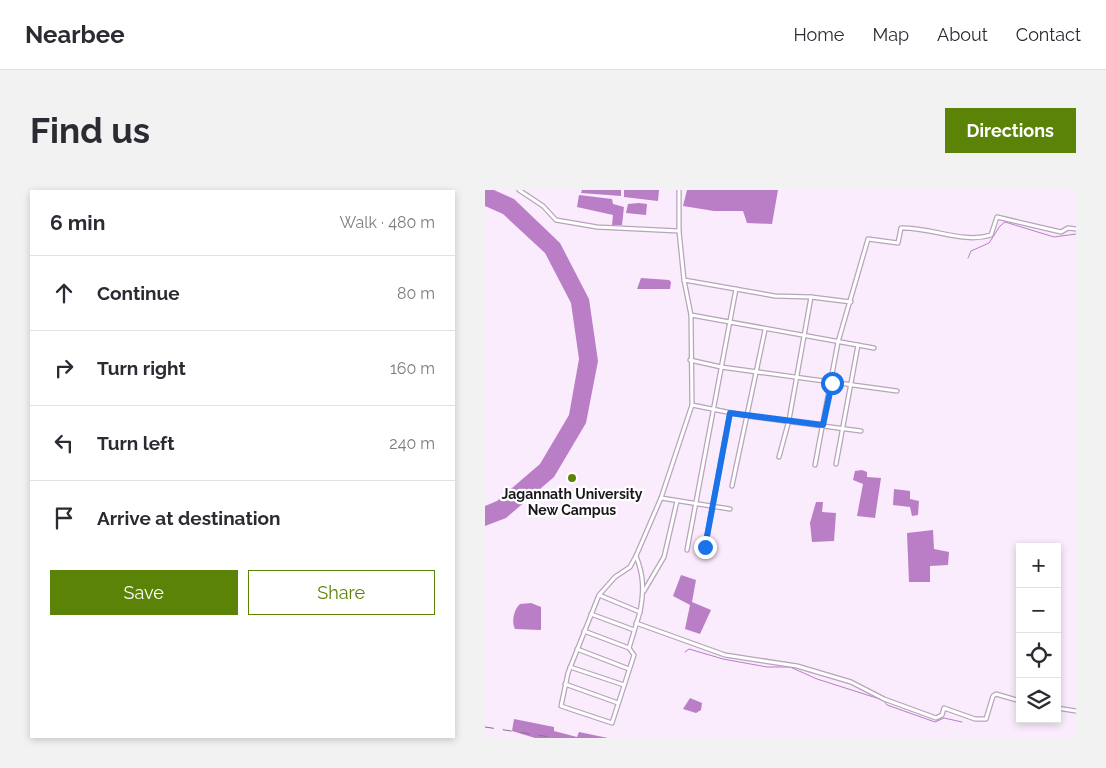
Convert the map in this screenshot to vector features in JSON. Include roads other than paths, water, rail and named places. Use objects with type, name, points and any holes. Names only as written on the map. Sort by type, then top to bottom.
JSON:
[{"type":"street","points":[[519,190],[543,206],[556,220],[597,227],[679,232]]},
{"type":"street","points":[[584,632],[629,648],[634,655],[612,724],[561,706],[570,667],[591,614],[599,595],[615,577],[630,566],[636,556],[661,498],[692,405],[691,315],[684,280],[679,232],[679,190]]},
{"type":"street","points":[[815,465],[839,342],[868,239],[898,243],[901,228],[918,227],[978,239],[991,235],[997,217],[1061,232],[1068,228],[1076,229]]},
{"type":"street","points":[[684,280],[775,296],[811,297],[851,302]]},
{"type":"street","points":[[687,550],[694,503],[736,289]]},
{"type":"street","points":[[779,457],[789,420],[811,297]]},
{"type":"street","points":[[691,315],[765,330],[874,348]]},
{"type":"street","points":[[732,486],[765,330]]},
{"type":"street","points":[[835,464],[852,385],[858,345]]},
{"type":"street","points":[[691,360],[721,367],[897,391]]},
{"type":"street","points":[[692,405],[747,416],[789,420],[861,431]]},
{"type":"street","points":[[705,547],[730,413]]},
{"type":"street","points":[[661,498],[730,509]]},
{"type":"street","points":[[643,591],[664,557],[677,501]]},
{"type":"street","points":[[629,648],[640,612],[643,591],[643,574],[636,556]]},
{"type":"street","points":[[599,595],[640,612]]},
{"type":"street","points":[[591,614],[634,630]]},
{"type":"street","points":[[637,623],[725,655],[797,666],[851,682],[884,700],[936,718],[942,714],[944,708],[975,719],[986,719],[995,694],[1016,700]]},
{"type":"street","points":[[577,649],[629,669]]},
{"type":"street","points":[[570,667],[624,685]]},
{"type":"street","points":[[565,684],[618,703]]},
{"type":"street","points":[[1061,709],[1076,711]]},
{"type":"waterway","points":[[968,258],[971,251],[989,243],[1000,226],[1005,222],[1054,237],[1076,234]]},
{"type":"waterway","points":[[685,652],[689,649],[723,659],[767,667],[790,667],[817,679],[883,700],[887,705],[935,722],[944,718],[962,722]]},
{"type":"railway","points":[[485,727],[557,738]]},
{"type":"place","name":"Jagannath University New Campus","points":[[572,478]]}]
